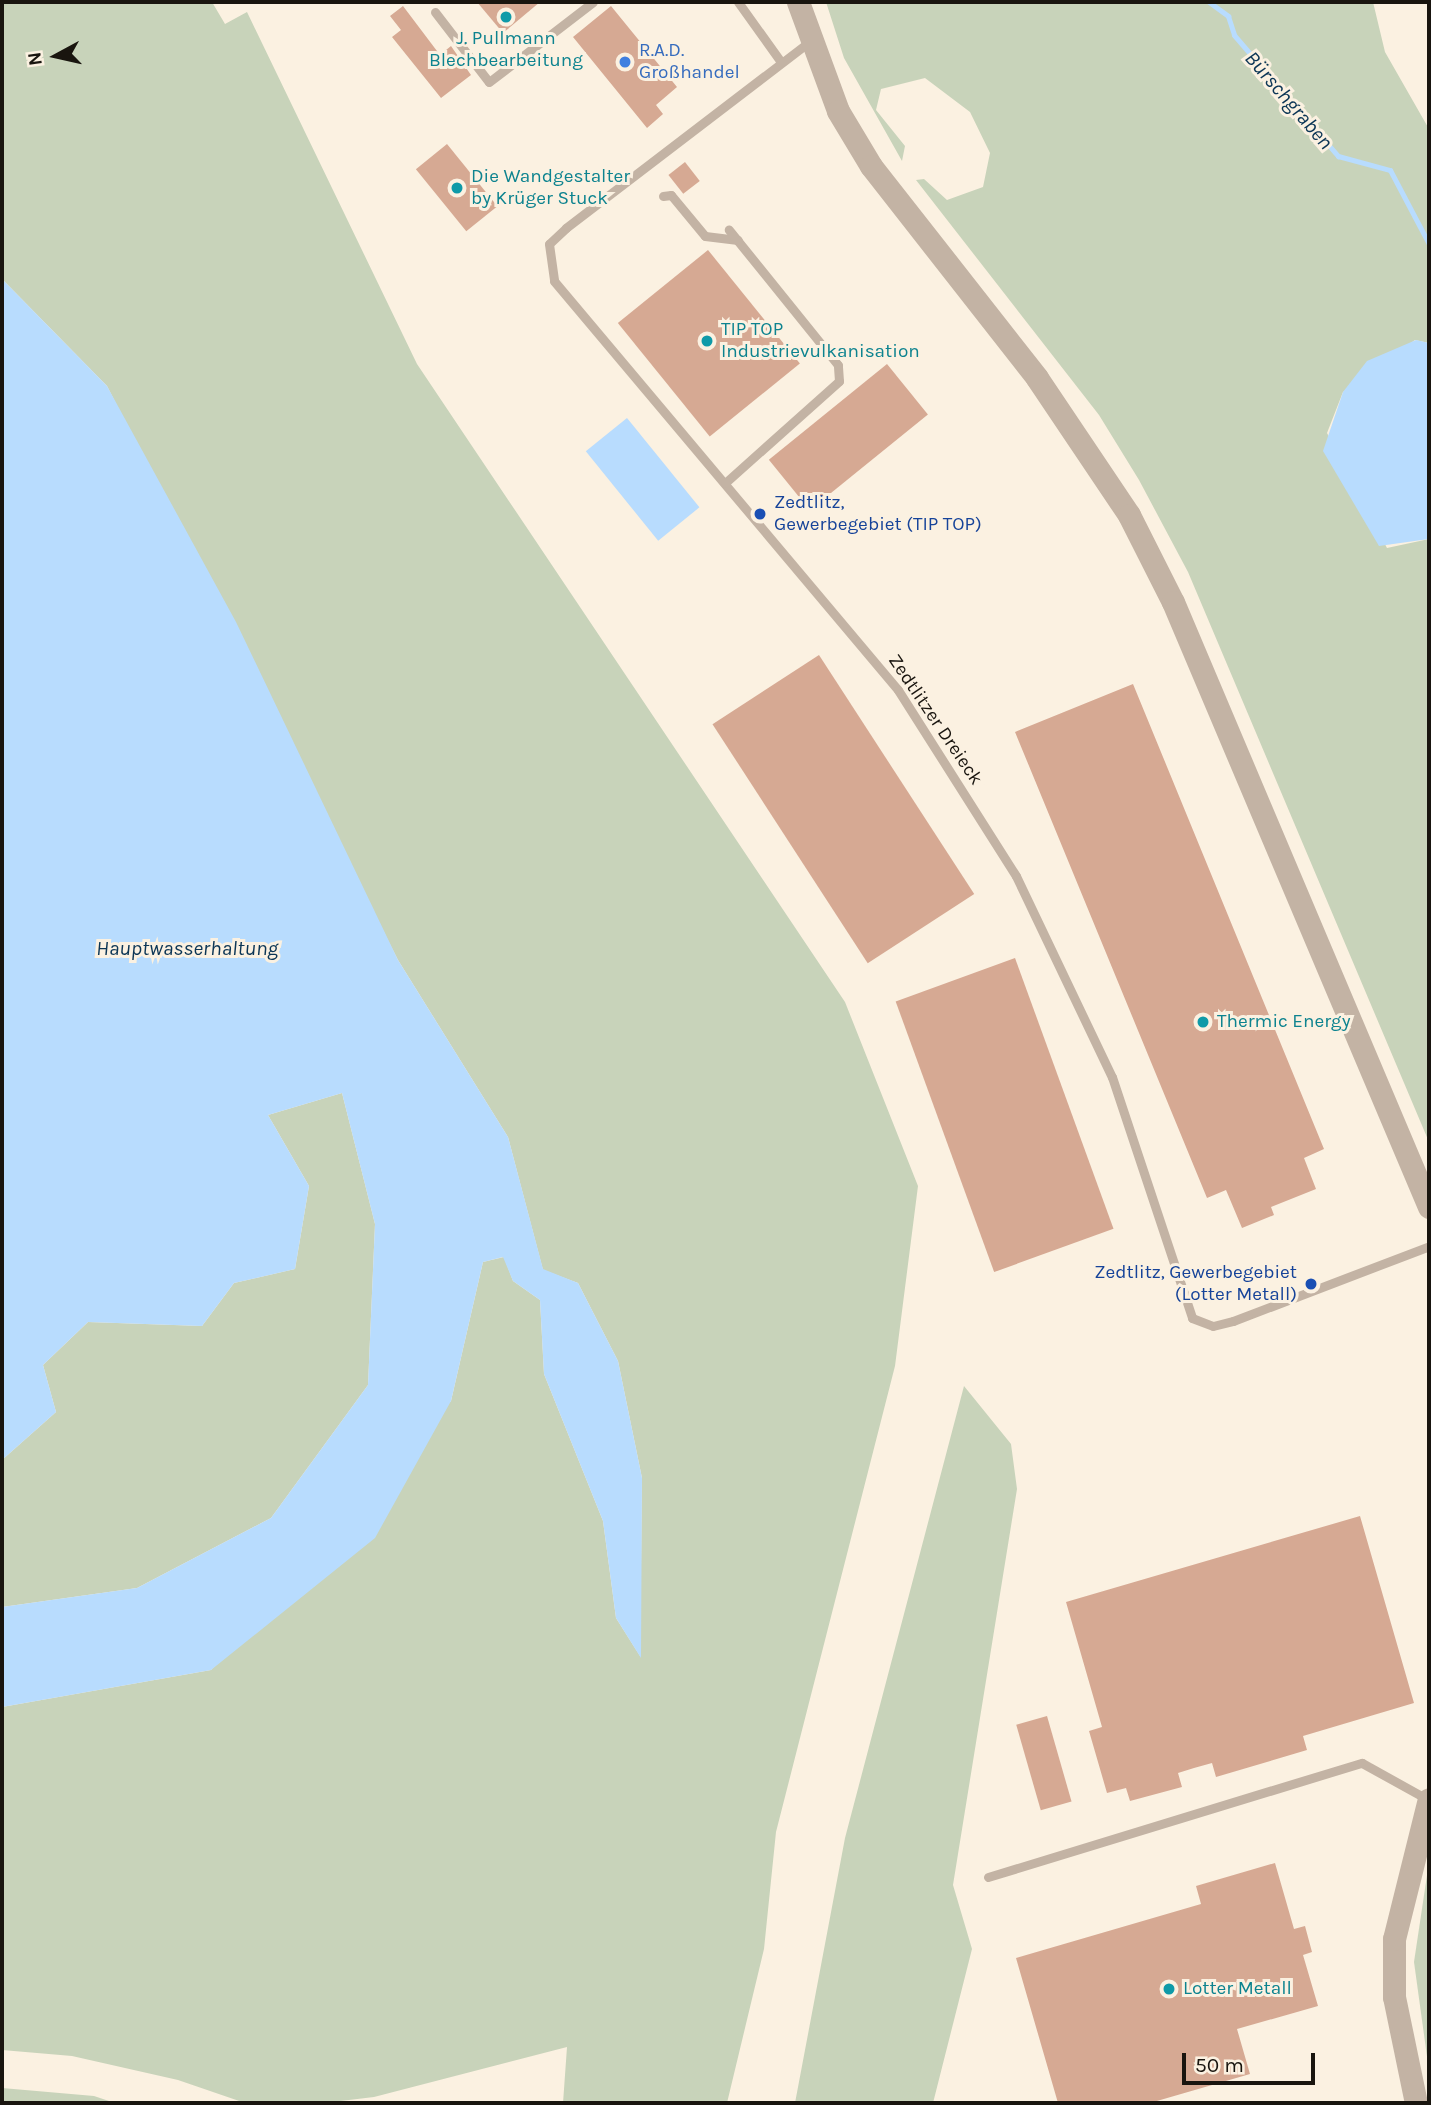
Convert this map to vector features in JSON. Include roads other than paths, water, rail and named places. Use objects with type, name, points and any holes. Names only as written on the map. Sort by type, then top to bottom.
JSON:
[{"type":"street","points":[[798,2],[809,42],[838,111],[871,166],[1037,378],[1129,515],[1173,602],[1429,1207]]},
{"type":"street","points":[[1416,2103],[1394,1997],[1394,1939],[1429,1799]]},
{"type":"lane","points":[[435,12],[489,82],[593,2]]},
{"type":"lane","points":[[738,2],[781,62]]},
{"type":"lane","name":"Zedtlitzer Dreieck","points":[[809,42],[566,228],[549,244],[547,259],[579,315],[725,483],[898,690],[1016,876],[1112,1077],[1192,1318],[1213,1326],[1233,1321],[1429,1246]]},
{"type":"lane","points":[[663,196],[671,195],[705,236],[738,240]]},
{"type":"lane","points":[[725,483],[839,382],[838,365],[729,230]]},
{"type":"lane","points":[[988,1877],[1362,1763],[1429,1799]]},
{"type":"water","name":"Hauptwasserhaltung","points":[[2,279],[107,386],[236,622],[398,960],[508,1137],[543,1269],[578,1283],[618,1361],[642,1478],[641,1658],[616,1618],[603,1521],[544,1374],[540,1300],[513,1281],[503,1257],[483,1262],[451,1401],[375,1538],[211,1670],[2,1707],[2,1607],[137,1588],[271,1518],[368,1385],[375,1224],[342,1093],[268,1115],[309,1186],[295,1269],[234,1283],[202,1326],[88,1322],[43,1365],[56,1412],[2,1460]]},
{"type":"water","points":[[1416,340],[1429,343],[1429,539],[1379,546],[1323,451],[1343,392],[1367,361]]},
{"type":"water","points":[[627,418],[699,507],[658,541],[586,451]]},
{"type":"waterway","name":"Bürschgraben","points":[[1209,2],[1228,16],[1234,35],[1338,156],[1390,170],[1429,244]]},
{"type":"place","name":"J. Pullmann Blechbearbeitung","points":[[506,17]]},
{"type":"place","name":"R.A.D. Großhandel","points":[[625,62]]},
{"type":"place","name":"Die Wandgestalter by Krüger Stuck","points":[[457,188]]},
{"type":"place","name":"TIP TOP Industrievulkanisation","points":[[707,341]]},
{"type":"place","name":"Zedtlitz, Gewerbegebiet (TIP TOP)","points":[[760,514]]},
{"type":"place","name":"Thermic Energy","points":[[1203,1022]]},
{"type":"place","name":"Zedtlitz, Gewerbegebiet (Lotter Metall)","points":[[1311,1284]]},
{"type":"place","name":"Lotter Metall","points":[[1169,1989]]}]
